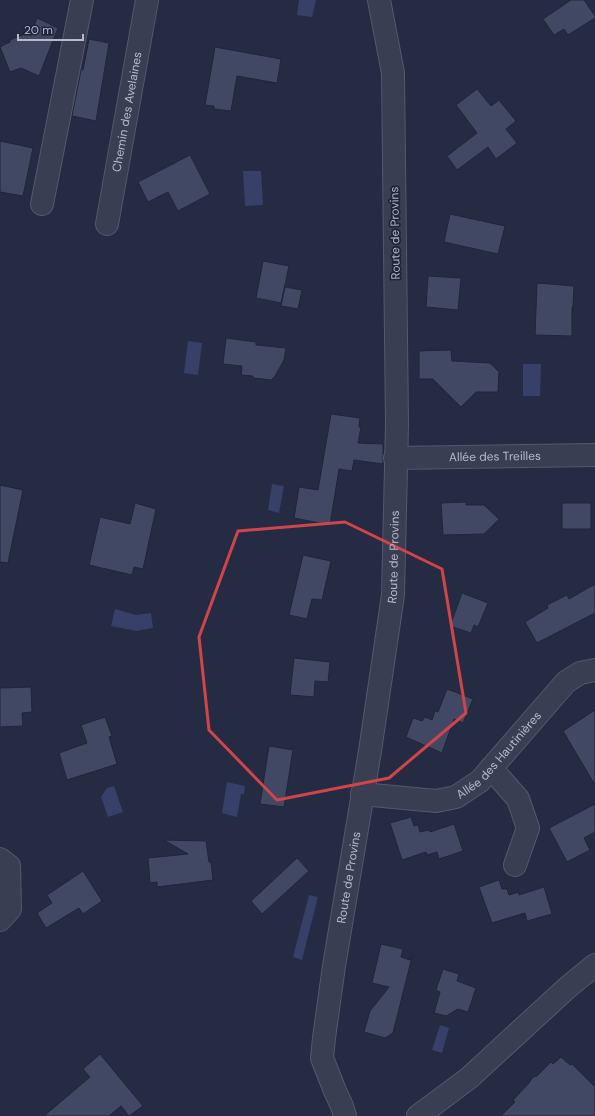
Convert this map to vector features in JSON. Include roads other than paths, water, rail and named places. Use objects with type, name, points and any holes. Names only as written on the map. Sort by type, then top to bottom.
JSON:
[{"type":"street","points":[[42,204],[82,0]]},
{"type":"street","name":"Chemin des Avelaines","points":[[107,224],[147,0]]},
{"type":"street","name":"Route de Provins","points":[[347,1113],[335,1091],[322,1058],[334,966],[370,751],[393,595],[397,392],[393,73],[379,0]]},
{"type":"street","name":"Allée des Treilles","points":[[395,458],[595,455]]},
{"type":"street","name":"Allée des Hautinières","points":[[362,794],[436,801],[456,797],[480,781],[566,682],[580,673],[595,670]]},
{"type":"street","points":[[491,768],[518,799],[528,828],[515,864]]},
{"type":"street","points":[[0,859],[10,866],[10,909],[0,920]]},
{"type":"street","points":[[418,1116],[469,1078],[568,987],[595,965]]},
{"type":"street","points":[[436,1116],[469,1078]]},
{"type":"water","points":[[299,0],[316,0],[312,17],[297,15]]},
{"type":"water","points":[[243,171],[261,171],[263,205],[245,206]]},
{"type":"water","points":[[188,341],[202,343],[198,375],[184,373]]},
{"type":"water","points":[[523,364],[541,364],[540,396],[523,396]]},
{"type":"water","points":[[272,484],[284,486],[279,513],[268,510]]},
{"type":"water","points":[[115,609],[136,615],[151,613],[153,628],[136,631],[111,626]]},
{"type":"water","points":[[227,782],[245,786],[244,794],[241,794],[237,817],[222,813]]},
{"type":"water","points":[[114,786],[123,812],[108,817],[101,797],[107,788]]},
{"type":"water","points":[[309,895],[318,897],[302,960],[293,957]]},
{"type":"water","points":[[440,1025],[449,1028],[442,1053],[432,1050]]}]
